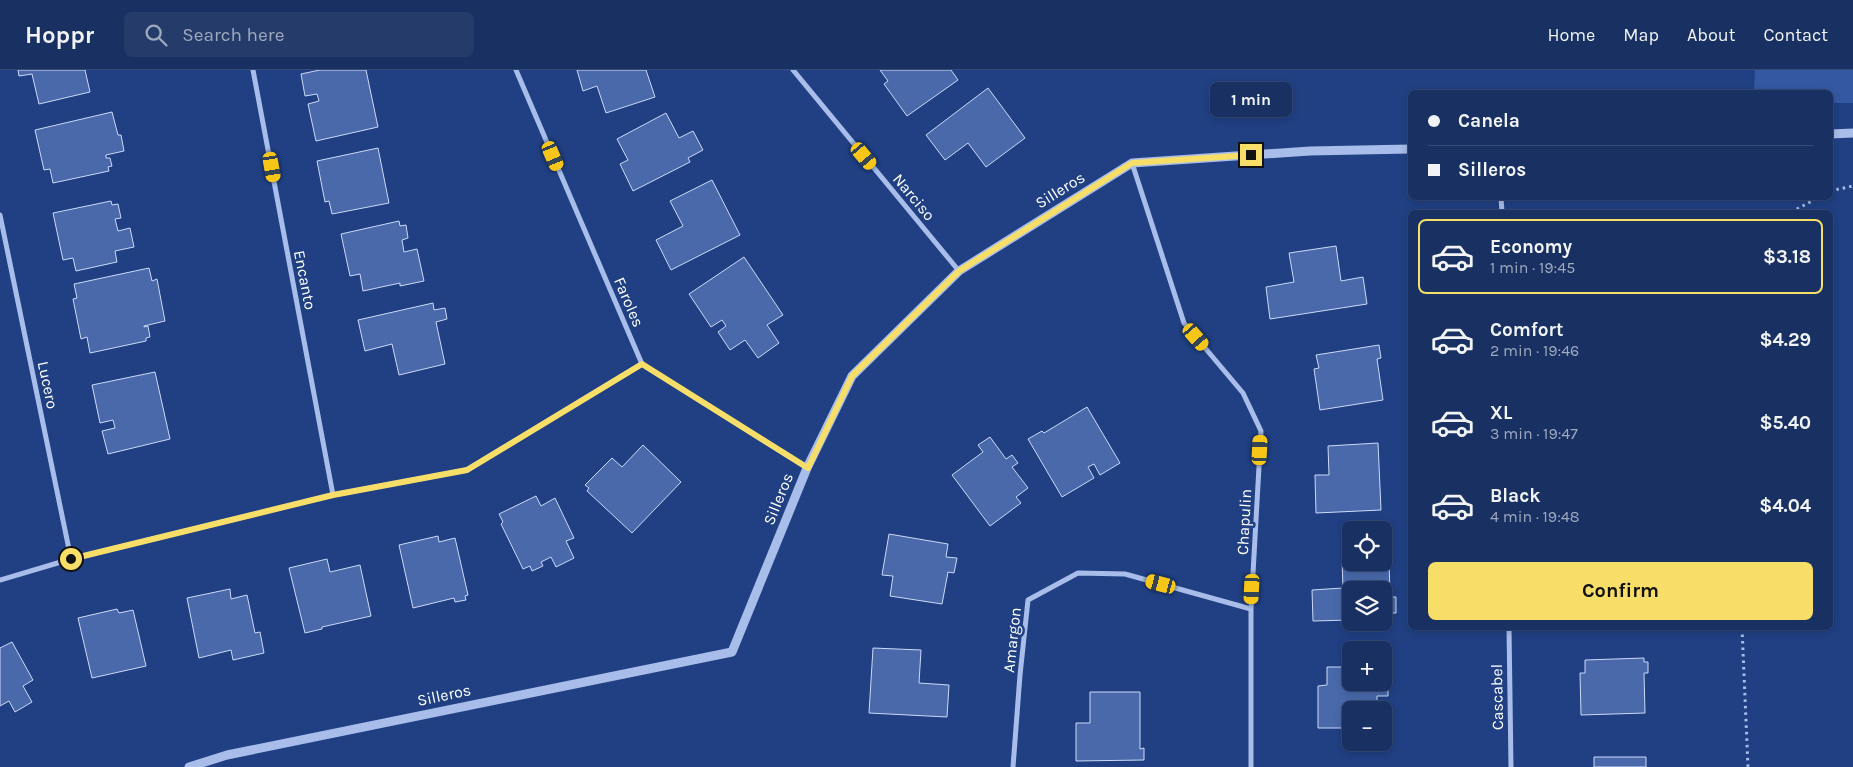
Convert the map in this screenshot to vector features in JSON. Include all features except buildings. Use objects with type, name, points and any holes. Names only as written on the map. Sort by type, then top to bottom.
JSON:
[{"type":"street","name":"Encanto","points":[[253,70],[333,495]]},
{"type":"street","name":"Faroles","points":[[516,70],[642,364]]},
{"type":"street","name":"Narciso","points":[[793,70],[959,271]]},
{"type":"street","points":[[1833,134],[1853,133]]},
{"type":"street","name":"Silleros","points":[[189,767],[227,755],[732,652],[808,468],[852,376],[959,271],[1132,163],[1310,150],[1408,149]]},
{"type":"street","name":"Chapulin","points":[[1132,163],[1184,323],[1243,393],[1261,431],[1251,609],[1251,767]]},
{"type":"street","name":"Lucero","points":[[0,215],[71,559]]},
{"type":"street","points":[[0,580],[71,559],[333,495],[467,470],[642,364],[808,468]]},
{"type":"street","name":"Amargon","points":[[1013,767],[1028,600],[1078,573],[1124,574],[1251,609]]},
{"type":"street","name":"Cascabel","points":[[1508,630],[1511,767]]},
{"type":"path","points":[[1833,190],[1853,186]]},
{"type":"path","points":[[1795,210],[1814,200]]},
{"type":"path","points":[[1742,630],[1748,767]]},
{"type":"shaded area","points":[[1755,70],[1853,70],[1853,103],[1833,103],[1833,90],[1754,90]]},
{"type":"route","points":[[71,559],[333,495],[467,470],[642,364],[808,468],[852,376],[959,271],[1132,163],[1251,155]]}]
